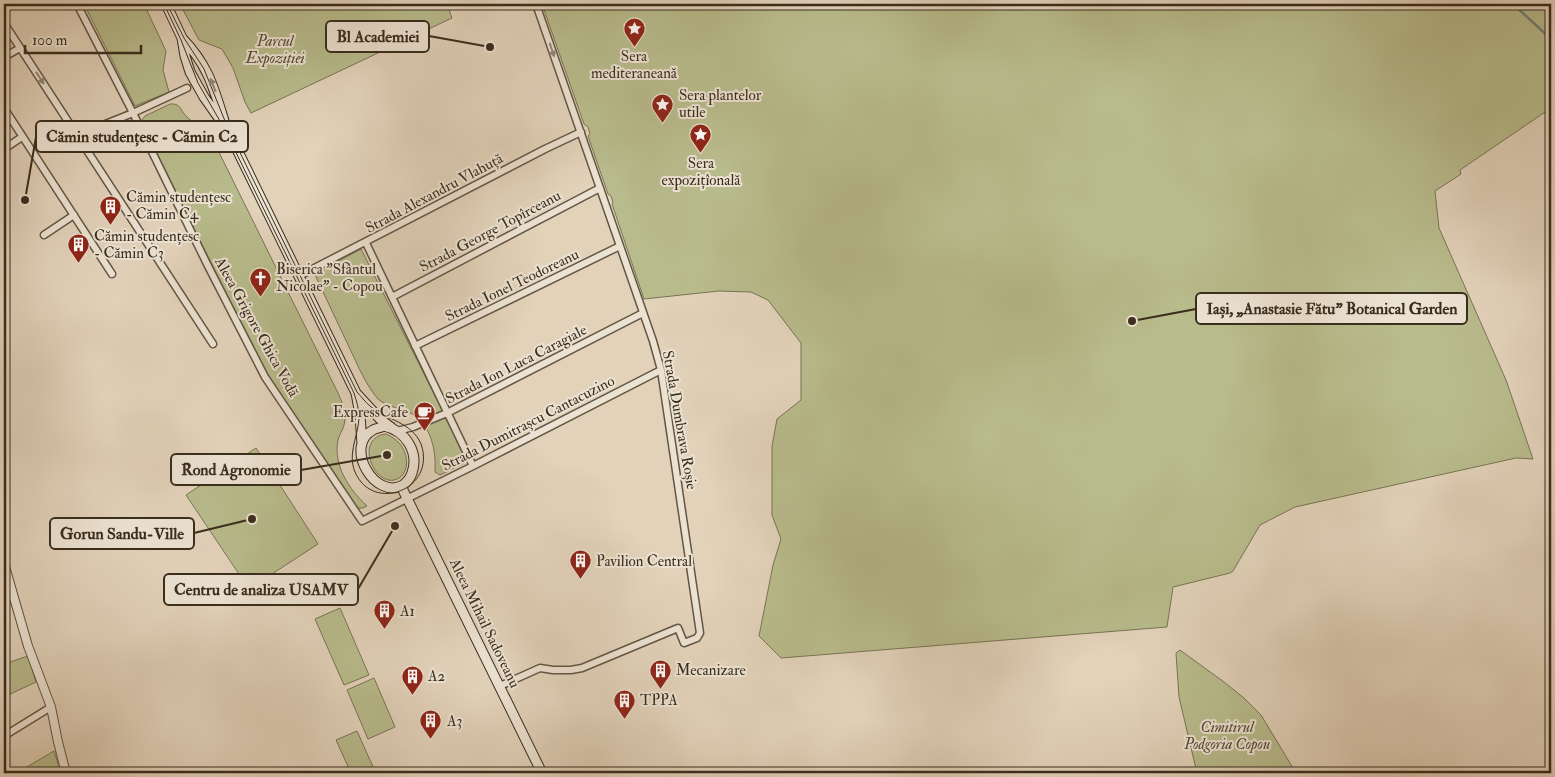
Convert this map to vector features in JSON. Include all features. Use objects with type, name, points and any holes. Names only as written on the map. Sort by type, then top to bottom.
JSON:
[{"type":"main road","points":[[166,4],[182,38],[203,64],[211,80],[228,131],[356,393],[360,415],[362,460],[365,468],[374,480],[388,487],[396,488],[401,486],[410,478],[414,460],[409,444],[404,436],[384,426],[372,430],[364,438],[362,445]]},
{"type":"main road","points":[[182,38],[185,56],[193,78],[204,98],[228,131]]},
{"type":"main road","points":[[356,393],[394,430]]},
{"type":"main road","name":"Aleea Mihail Sadoveanu","points":[[401,486],[542,773]]},
{"type":"street","name":"Aleea Grigore Ghica Vodă","points":[[77,4],[265,377],[362,521]]},
{"type":"street","name":"Strada Dumbrava Roșie","points":[[500,686],[540,668],[562,670],[582,668],[678,628],[684,642],[697,638],[700,633],[661,370],[653,340],[536,4]]},
{"type":"street","points":[[4,23],[213,344]]},
{"type":"street","points":[[4,57],[20,48]]},
{"type":"street","points":[[78,135],[133,113],[186,88]]},
{"type":"street","points":[[4,108],[112,274]]},
{"type":"street","name":"Strada Alexandru Vlahuță","points":[[299,276],[581,132]]},
{"type":"street","points":[[4,148],[22,137]]},
{"type":"street","name":"Strada George Topîrceanu","points":[[392,297],[600,188]]},
{"type":"street","points":[[44,235],[74,215]]},
{"type":"street","points":[[366,242],[473,466]]},
{"type":"street","name":"Strada Ionel Teodoreanu","points":[[415,346],[620,246]]},
{"type":"street","name":"Strada Ion Luca Caragiale","points":[[394,430],[413,427],[447,413],[643,313]]},
{"type":"street","name":"Strada Dumitrașcu Cantacuzino","points":[[362,521],[661,370]]},
{"type":"street","points":[[4,563],[6,578],[28,646],[51,707],[66,773]]},
{"type":"street","points":[[4,736],[51,707]]},
{"type":"green space","points":[[84,4],[144,4],[166,51],[163,70],[169,92],[135,106]]},
{"type":"green space","name":"Parcul Expoziției","points":[[180,4],[447,4],[452,18],[251,113],[233,68],[222,49],[199,40]]},
{"type":"green space","points":[[542,4],[1551,4],[1551,108],[1460,170],[1461,174],[1435,191],[1439,228],[1506,380],[1533,459],[1516,458],[1295,507],[1260,525],[1230,573],[1173,587],[1167,627],[781,658],[759,636],[773,565],[781,539],[772,515],[772,446],[777,419],[801,400],[801,343],[768,300],[751,292],[719,291],[644,299],[611,196],[608,194],[588,136],[590,134],[588,127],[584,124]]},
{"type":"green space","points":[[170,104],[178,106],[190,120],[206,126],[339,395],[345,417],[338,440],[338,459],[340,468],[349,485],[367,506],[363,508],[356,508],[265,372],[141,121],[145,116]]},
{"type":"green space","points":[[361,249],[467,459],[464,463],[440,475],[435,472],[433,446],[426,427],[413,414],[383,403],[378,399],[359,368],[316,277],[316,273]]},
{"type":"green space","points":[[386,434],[402,446],[406,455],[406,466],[403,475],[390,480],[382,478],[376,471],[371,463],[369,453],[370,445],[376,438]]},
{"type":"green space","points":[[256,448],[318,544],[249,589],[186,495]]},
{"type":"green space","points":[[340,608],[369,675],[344,685],[315,619]]},
{"type":"green space","name":"Cimitirul Podgoria Copou","points":[[1180,650],[1244,698],[1261,715],[1296,773],[1197,773],[1179,697],[1176,653]]},
{"type":"green space","points":[[28,656],[36,682],[4,697],[4,664]]},
{"type":"green space","points":[[374,678],[395,727],[368,739],[347,690]]},
{"type":"green space","points":[[357,731],[374,769],[364,773],[351,773],[336,740]]},
{"type":"green space","points":[[54,751],[61,773],[17,773]]},
{"type":"waterway","points":[[1513,4],[1551,39]]},
{"type":"tram line","points":[[164,4],[198,83],[224,128],[354,393],[359,416],[352,458],[355,472],[364,485],[375,492],[401,491],[412,484],[420,473],[423,460],[421,444],[417,437],[405,426],[376,411],[357,392],[227,126],[204,69],[184,38],[167,4]]},
{"type":"place","name":"Bl Academiei","points":[[490,47]]},
{"type":"place","name":"Sera mediteraneană","points":[[634,47]]},
{"type":"place","name":"Sera plantelor utile","points":[[663,123]]},
{"type":"place","name":"Sera expozițîonală","points":[[701,154]]},
{"type":"place","name":"Cămin studențesc - Cămin C2","points":[[25,200]]},
{"type":"place","name":"Cămin studențesc - Cămin C4","points":[[110,225]]},
{"type":"place","name":"Cămin studențesc - Cămin C3","points":[[78,264]]},
{"type":"place","name":"Biserica \"Sfântul Nicolae\" - Copou","points":[[260,297]]},
{"type":"place","name":"Iași, „Anastasie Fătu” Botanical Garden","points":[[1132,321]]},
{"type":"place","name":"ExpressCafe","points":[[424,431]]},
{"type":"place","name":"Rond Agronomie","points":[[387,455]]},
{"type":"place","name":"Gorun Sandu-Ville","points":[[252,519]]},
{"type":"place","name":"Centru de analiza USAMV","points":[[395,526]]},
{"type":"place","name":"Pavilion Central","points":[[580,580]]},
{"type":"place","name":"A1","points":[[384,630]]},
{"type":"place","name":"Mecanizare","points":[[660,689]]},
{"type":"place","name":"A2","points":[[412,695]]},
{"type":"place","name":"TPPA","points":[[624,719]]},
{"type":"place","name":"A3","points":[[431,740]]}]
